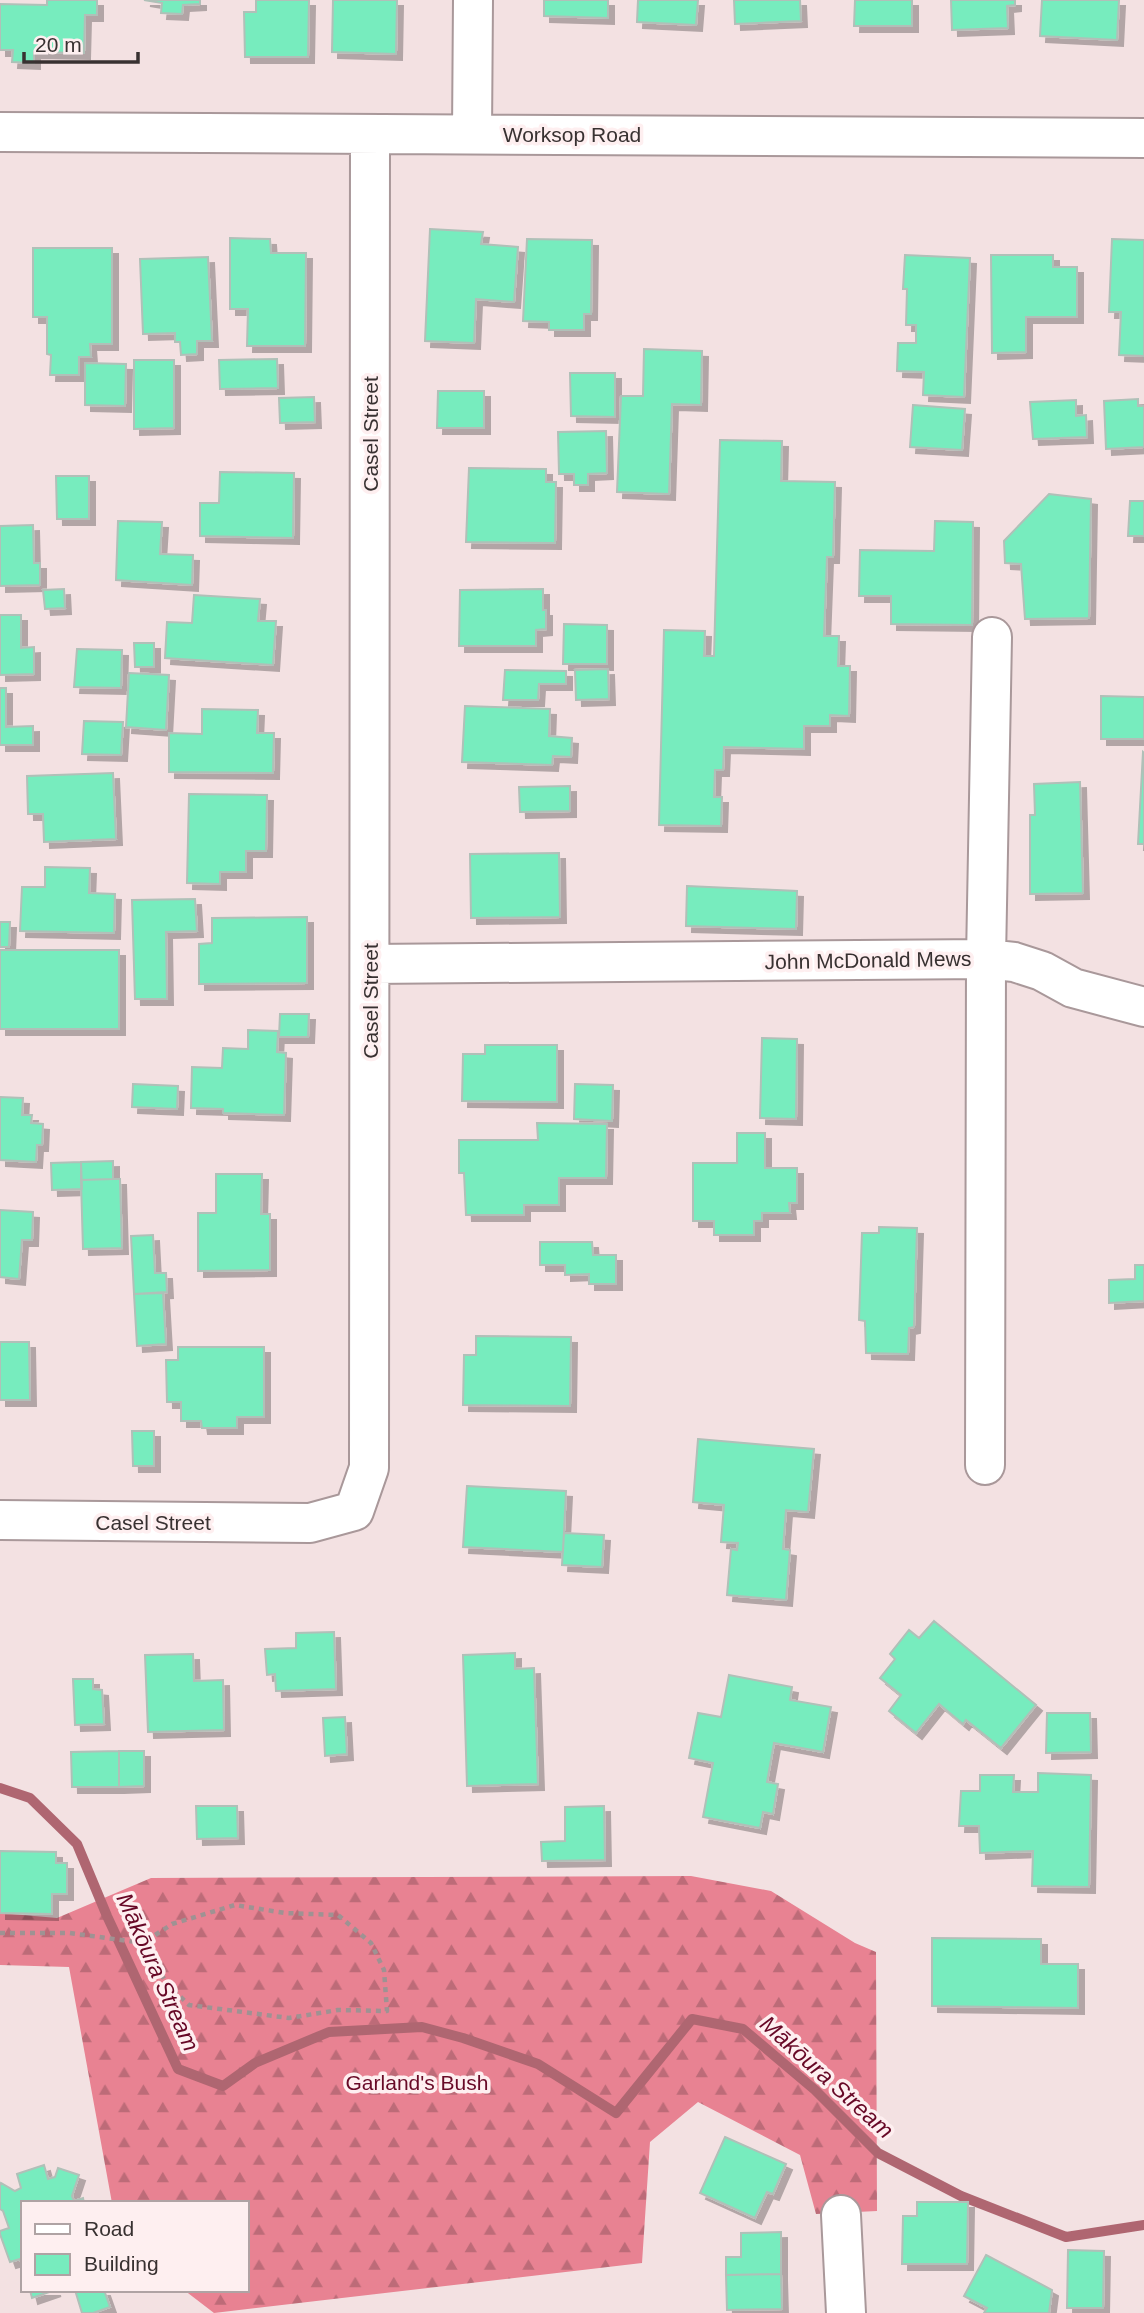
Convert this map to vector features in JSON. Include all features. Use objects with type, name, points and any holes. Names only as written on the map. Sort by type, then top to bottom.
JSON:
[{"type":"street","points":[[472,133],[473,0]]},
{"type":"street","name":"Worksop Road","points":[[0,131],[1144,138]]},
{"type":"street","name":"Casel Street","points":[[0,1520],[310,1523],[354,1511],[369,1468],[370,134]]},
{"type":"street","points":[[992,637],[986,959],[1014,961],[1042,971],[1073,988],[1144,1007]]},
{"type":"street","name":"John McDonald Mews","points":[[370,964],[986,959],[985,1465]]},
{"type":"street","points":[[841,2216],[846,2313]]},
{"type":"path","points":[[0,1933],[70,1933],[143,1943],[172,1924],[235,1905],[285,1913],[338,1916],[371,1943],[384,1970],[387,2011],[338,2010],[289,2018],[190,2005],[167,1984],[143,1943]]},
{"type":"green space","name":"Garland's Bush","points":[[691,1876],[771,1891],[855,1943],[876,1952],[877,2211],[816,2214],[800,2155],[698,2102],[650,2142],[642,2263],[214,2313],[187,2292],[248,2292],[248,2201],[112,2201],[69,1967],[0,1965],[0,1913],[57,1918],[151,1878]]},
{"type":"building","points":[[47,0],[97,0],[97,15],[85,15],[84,53],[34,52],[34,63],[12,62],[13,50],[0,50],[0,4],[47,5]]},
{"type":"building","points":[[144,0],[200,0],[200,4],[183,5],[182,14],[161,13],[162,3]]},
{"type":"building","points":[[256,0],[309,0],[308,57],[245,57],[244,12],[256,12]]},
{"type":"building","points":[[333,0],[397,0],[396,54],[332,52]]},
{"type":"building","points":[[544,0],[608,0],[608,18],[544,16]]},
{"type":"building","points":[[638,0],[698,0],[696,25],[637,22]]},
{"type":"building","points":[[734,0],[800,0],[801,21],[735,24]]},
{"type":"building","points":[[855,0],[912,0],[912,26],[854,26]]},
{"type":"building","points":[[951,0],[1015,0],[1015,5],[1007,6],[1008,28],[952,30]]},
{"type":"building","points":[[1042,0],[1119,0],[1117,40],[1040,36]]},
{"type":"building","points":[[430,229],[483,232],[481,244],[518,247],[514,302],[476,299],[474,343],[425,341]]},
{"type":"building","points":[[230,238],[270,239],[271,253],[306,253],[305,346],[247,346],[248,309],[230,309]]},
{"type":"building","points":[[527,239],[592,240],[591,314],[584,314],[584,330],[549,330],[549,322],[523,321]]},
{"type":"building","points":[[1112,239],[1144,240],[1144,356],[1119,355],[1121,312],[1109,312]]},
{"type":"building","points":[[33,248],[112,248],[112,344],[90,344],[91,357],[79,357],[79,375],[50,375],[47,317],[33,317]]},
{"type":"building","points":[[905,255],[970,258],[964,397],[923,395],[924,372],[897,371],[898,343],[916,343],[916,325],[906,325],[907,289],[903,289]]},
{"type":"building","points":[[991,255],[1053,255],[1053,267],[1077,267],[1077,317],[1026,317],[1026,352],[992,353]]},
{"type":"building","points":[[208,257],[212,341],[197,341],[197,354],[181,355],[180,342],[175,342],[175,333],[143,334],[140,259]]},
{"type":"building","points":[[644,349],[702,351],[701,405],[672,404],[669,494],[617,492],[621,396],[643,396]]},
{"type":"building","points":[[277,359],[278,388],[220,389],[219,360]]},
{"type":"building","points":[[134,360],[174,360],[174,428],[134,429]]},
{"type":"building","points":[[85,363],[126,364],[125,406],[85,405]]},
{"type":"building","points":[[570,373],[615,373],[615,417],[571,416]]},
{"type":"building","points":[[438,391],[484,391],[484,428],[437,428]]},
{"type":"building","points":[[314,397],[315,422],[280,423],[279,398]]},
{"type":"building","points":[[1138,399],[1138,406],[1144,406],[1144,447],[1106,449],[1104,401]]},
{"type":"building","points":[[1076,400],[1076,416],[1086,415],[1087,437],[1033,439],[1030,402]]},
{"type":"building","points":[[913,405],[965,409],[962,450],[910,447]]},
{"type":"building","points":[[606,431],[607,473],[588,474],[588,485],[574,485],[574,474],[559,474],[558,432]]},
{"type":"building","points":[[720,440],[782,441],[781,481],[835,482],[833,557],[827,557],[824,636],[839,636],[838,666],[850,666],[849,716],[830,715],[830,726],[804,726],[804,749],[724,747],[723,770],[715,770],[714,797],[722,797],[721,826],[659,825],[664,630],[705,631],[704,656],[714,656]]},
{"type":"building","points":[[469,468],[546,469],[546,482],[556,482],[555,543],[466,542]]},
{"type":"building","points":[[220,472],[294,473],[293,538],[200,536],[200,503],[219,503]]},
{"type":"building","points":[[56,476],[89,476],[89,519],[57,519]]},
{"type":"building","points":[[1049,494],[1091,499],[1089,618],[1025,619],[1021,564],[1005,563],[1004,541]]},
{"type":"building","points":[[1130,501],[1144,501],[1144,536],[1128,536]]},
{"type":"building","points":[[118,521],[162,522],[160,554],[193,555],[192,585],[116,580]]},
{"type":"building","points":[[935,521],[973,522],[972,625],[891,624],[891,596],[859,596],[860,550],[934,551]]},
{"type":"building","points":[[33,525],[34,563],[40,563],[40,585],[0,586],[0,526]]},
{"type":"building","points":[[64,589],[65,608],[45,609],[43,590]]},
{"type":"building","points":[[543,589],[546,629],[536,630],[536,646],[459,646],[460,590]]},
{"type":"building","points":[[194,595],[260,599],[258,621],[276,621],[273,665],[165,658],[167,622],[192,623]]},
{"type":"building","points":[[0,615],[21,615],[21,648],[34,647],[34,674],[0,675]]},
{"type":"building","points":[[564,624],[607,625],[607,664],[563,664]]},
{"type":"building","points":[[134,643],[154,643],[154,667],[135,667]]},
{"type":"building","points":[[77,649],[122,650],[121,688],[74,687]]},
{"type":"building","points":[[608,669],[609,699],[576,700],[575,670]]},
{"type":"building","points":[[505,670],[566,671],[566,684],[539,684],[538,700],[503,700]]},
{"type":"building","points":[[129,673],[169,675],[166,730],[126,727]]},
{"type":"building","points":[[0,688],[6,688],[6,727],[33,726],[33,745],[0,745]]},
{"type":"building","points":[[1101,696],[1144,697],[1144,739],[1101,739]]},
{"type":"building","points":[[465,706],[550,709],[549,736],[572,738],[571,757],[553,756],[552,765],[462,762]]},
{"type":"building","points":[[202,709],[258,710],[257,733],[274,733],[273,773],[169,772],[169,733],[202,734]]},
{"type":"building","points":[[84,721],[123,722],[121,755],[82,754]]},
{"type":"building","points":[[1143,752],[1144,844],[1138,844]]},
{"type":"building","points":[[113,773],[116,839],[44,842],[43,814],[28,814],[27,776]]},
{"type":"building","points":[[1080,782],[1083,893],[1030,894],[1030,815],[1035,815],[1034,784]]},
{"type":"building","points":[[570,786],[570,811],[520,812],[519,787]]},
{"type":"building","points":[[189,794],[267,795],[266,851],[246,851],[246,872],[220,872],[220,884],[187,883]]},
{"type":"building","points":[[559,853],[560,917],[471,918],[470,854]]},
{"type":"building","points":[[45,867],[90,868],[89,893],[115,894],[114,933],[20,931],[22,887],[45,887]]},
{"type":"building","points":[[687,886],[797,891],[796,929],[686,926]]},
{"type":"building","points":[[195,899],[197,931],[166,932],[167,999],[135,999],[132,900]]},
{"type":"building","points":[[307,917],[307,983],[199,984],[199,944],[212,943],[212,918]]},
{"type":"building","points":[[0,922],[10,922],[9,947],[0,947]]},
{"type":"building","points":[[0,950],[119,950],[119,1029],[0,1029]]},
{"type":"building","points":[[280,1014],[309,1014],[308,1037],[279,1037]]},
{"type":"building","points":[[248,1030],[278,1031],[277,1052],[286,1053],[284,1115],[223,1113],[223,1109],[191,1108],[192,1067],[222,1068],[223,1048],[248,1049]]},
{"type":"building","points":[[762,1038],[797,1039],[796,1119],[760,1118]]},
{"type":"building","points":[[485,1045],[557,1045],[557,1102],[462,1101],[463,1054],[485,1054]]},
{"type":"building","points":[[133,1084],[178,1086],[177,1109],[132,1107]]},
{"type":"building","points":[[575,1084],[613,1085],[612,1121],[574,1119]]},
{"type":"building","points":[[0,1097],[23,1098],[22,1115],[32,1115],[31,1123],[43,1124],[42,1145],[37,1145],[36,1162],[0,1160]]},
{"type":"building","points":[[537,1123],[607,1124],[606,1178],[559,1178],[559,1205],[524,1205],[524,1215],[466,1215],[464,1173],[459,1173],[459,1140],[538,1140]]},
{"type":"building","points":[[737,1133],[765,1133],[765,1168],[797,1168],[797,1203],[789,1203],[790,1213],[762,1213],[762,1221],[754,1221],[754,1235],[714,1235],[714,1221],[693,1221],[693,1163],[737,1163]]},
{"type":"building","points":[[113,1161],[113,1179],[81,1180],[81,1162]]},
{"type":"building","points":[[81,1162],[82,1189],[52,1190],[51,1163]]},
{"type":"building","points":[[216,1174],[262,1174],[261,1214],[270,1214],[270,1270],[198,1271],[198,1213],[216,1213]]},
{"type":"building","points":[[120,1179],[122,1248],[83,1249],[81,1180]]},
{"type":"building","points":[[0,1210],[33,1212],[32,1240],[22,1240],[19,1279],[0,1277]]},
{"type":"building","points":[[879,1227],[917,1228],[914,1327],[909,1328],[908,1354],[866,1353],[865,1321],[859,1320],[862,1233],[879,1233]]},
{"type":"building","points":[[153,1235],[155,1273],[166,1273],[167,1292],[134,1294],[131,1236]]},
{"type":"building","points":[[540,1242],[592,1242],[593,1255],[616,1255],[616,1284],[589,1284],[589,1274],[565,1275],[565,1265],[540,1265]]},
{"type":"building","points":[[1135,1265],[1144,1265],[1144,1301],[1109,1303],[1109,1280],[1135,1279]]},
{"type":"building","points":[[163,1293],[166,1344],[137,1346],[134,1294]]},
{"type":"building","points":[[476,1336],[571,1337],[570,1406],[463,1405],[464,1355],[476,1355]]},
{"type":"building","points":[[0,1342],[29,1342],[30,1400],[0,1400]]},
{"type":"building","points":[[178,1347],[264,1347],[264,1417],[237,1417],[237,1428],[202,1428],[201,1421],[181,1421],[181,1402],[167,1402],[166,1360],[178,1360]]},
{"type":"building","points":[[132,1431],[154,1431],[154,1466],[133,1466]]},
{"type":"building","points":[[698,1439],[814,1449],[808,1512],[786,1510],[783,1549],[790,1550],[786,1600],[727,1595],[731,1549],[737,1550],[738,1543],[721,1542],[724,1505],[693,1502]]},
{"type":"building","points":[[467,1486],[566,1491],[563,1552],[463,1547]]},
{"type":"building","points":[[564,1533],[604,1535],[602,1567],[562,1565]]},
{"type":"building","points":[[934,1621],[1036,1705],[1001,1748],[966,1720],[963,1724],[939,1704],[916,1733],[889,1711],[901,1695],[880,1678],[895,1659],[890,1654],[909,1630],[919,1638]]},
{"type":"building","points":[[334,1632],[336,1689],[276,1691],[275,1674],[267,1675],[265,1649],[296,1648],[296,1633]]},
{"type":"building","points":[[515,1653],[515,1669],[534,1668],[538,1784],[467,1786],[463,1655]]},
{"type":"building","points":[[193,1654],[194,1681],[223,1680],[224,1730],[148,1732],[145,1655]]},
{"type":"building","points":[[729,1675],[792,1687],[790,1700],[831,1707],[823,1752],[774,1743],[767,1782],[778,1784],[773,1814],[763,1812],[760,1828],[703,1817],[713,1763],[689,1758],[698,1713],[721,1717]]},
{"type":"building","points":[[73,1679],[93,1679],[93,1689],[102,1690],[104,1724],[75,1725]]},
{"type":"building","points":[[1047,1713],[1090,1713],[1091,1752],[1046,1753]]},
{"type":"building","points":[[345,1717],[347,1754],[325,1756],[323,1718]]},
{"type":"building","points":[[119,1751],[144,1751],[144,1786],[119,1787]]},
{"type":"building","points":[[119,1751],[119,1787],[72,1787],[71,1752]]},
{"type":"building","points":[[1038,1773],[1091,1775],[1089,1887],[1032,1886],[1033,1851],[980,1853],[979,1826],[959,1826],[961,1791],[980,1791],[980,1775],[1014,1775],[1013,1792],[1038,1792]]},
{"type":"building","points":[[196,1806],[237,1806],[238,1838],[197,1839]]},
{"type":"building","points":[[604,1806],[605,1860],[542,1861],[541,1842],[565,1841],[565,1807]]},
{"type":"building","points":[[0,1851],[56,1852],[56,1863],[67,1863],[67,1894],[52,1894],[52,1914],[0,1913]]},
{"type":"building","points":[[932,1938],[1041,1939],[1041,1964],[1078,1964],[1078,2008],[932,2006]]},
{"type":"building","points":[[725,2137],[786,2164],[773,2194],[767,2192],[755,2218],[700,2193]]},
{"type":"building","points":[[44,2165],[48,2179],[55,2177],[58,2168],[79,2175],[72,2196],[74,2201],[21,2201],[21,2262],[20,2259],[10,2262],[0,2234],[0,2231],[9,2228],[0,2209],[0,2186],[1,2183],[15,2191],[21,2188],[17,2174]]},
{"type":"building","points":[[917,2202],[968,2202],[967,2264],[902,2264],[903,2216],[917,2216]]},
{"type":"building","points":[[781,2232],[781,2274],[726,2275],[726,2257],[741,2257],[741,2233]]},
{"type":"building","points":[[1068,2250],[1104,2251],[1103,2308],[1067,2308]]},
{"type":"building","points":[[986,2255],[1052,2290],[1049,2313],[984,2313],[987,2308],[964,2296]]},
{"type":"building","points":[[781,2274],[782,2309],[727,2310],[726,2275]]},
{"type":"building","points":[[30,2292],[49,2292],[32,2298]]},
{"type":"building","points":[[76,2292],[105,2292],[110,2307],[93,2313],[82,2313]]},
{"type":"waterway","name":"Mākōura Stream","points":[[0,1788],[30,1798],[77,1844],[107,1916],[178,2069],[223,2086],[255,2063],[329,2032],[422,2027],[538,2064],[616,2113],[692,2019],[743,2029],[815,2090],[878,2153],[961,2196],[1066,2237],[1144,2225]]}]
